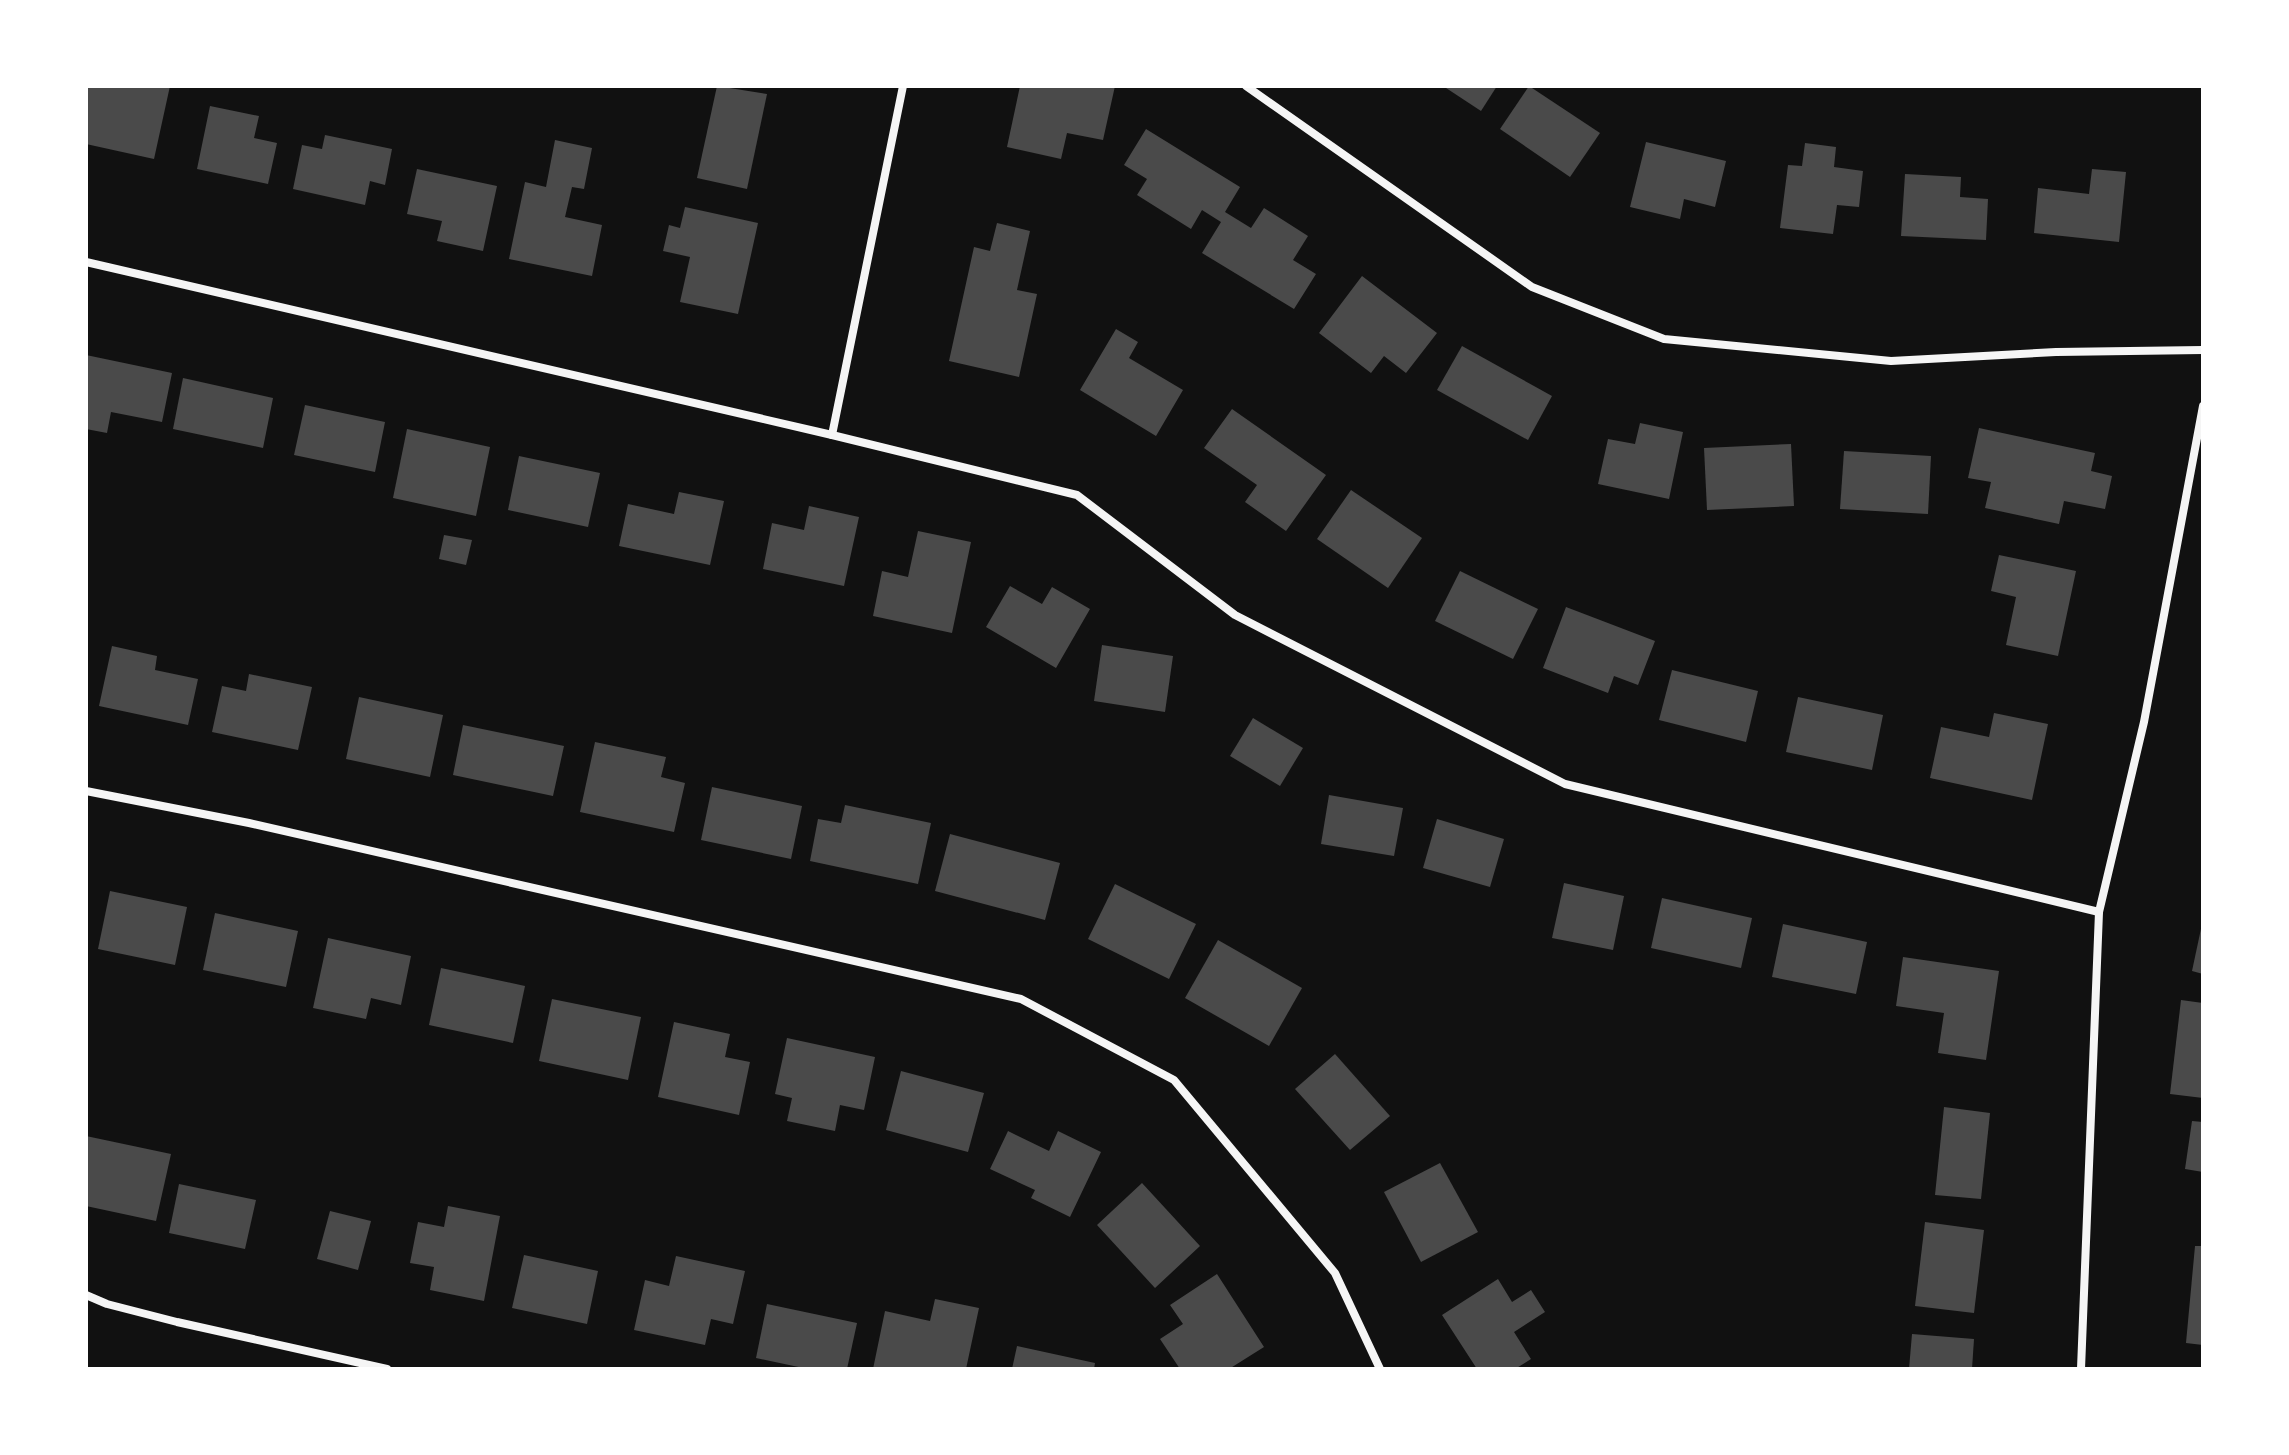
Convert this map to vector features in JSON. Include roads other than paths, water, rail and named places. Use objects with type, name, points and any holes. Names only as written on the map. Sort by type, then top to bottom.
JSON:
[{"type":"street","points":[[832,435],[903,86]]},
{"type":"street","points":[[1246,86],[1532,287],[1664,339],[1891,361],[2056,352],[2203,350]]},
{"type":"street","points":[[86,262],[1077,495],[1235,615],[1565,784],[2099,912]]},
{"type":"street","points":[[2081,1369],[2099,912],[2144,722],[2203,406]]},
{"type":"street","points":[[86,791],[249,823],[1021,999],[1174,1080],[1335,1273],[1380,1369]]},
{"type":"street","points":[[86,1295],[107,1304],[177,1322],[387,1369]]}]
